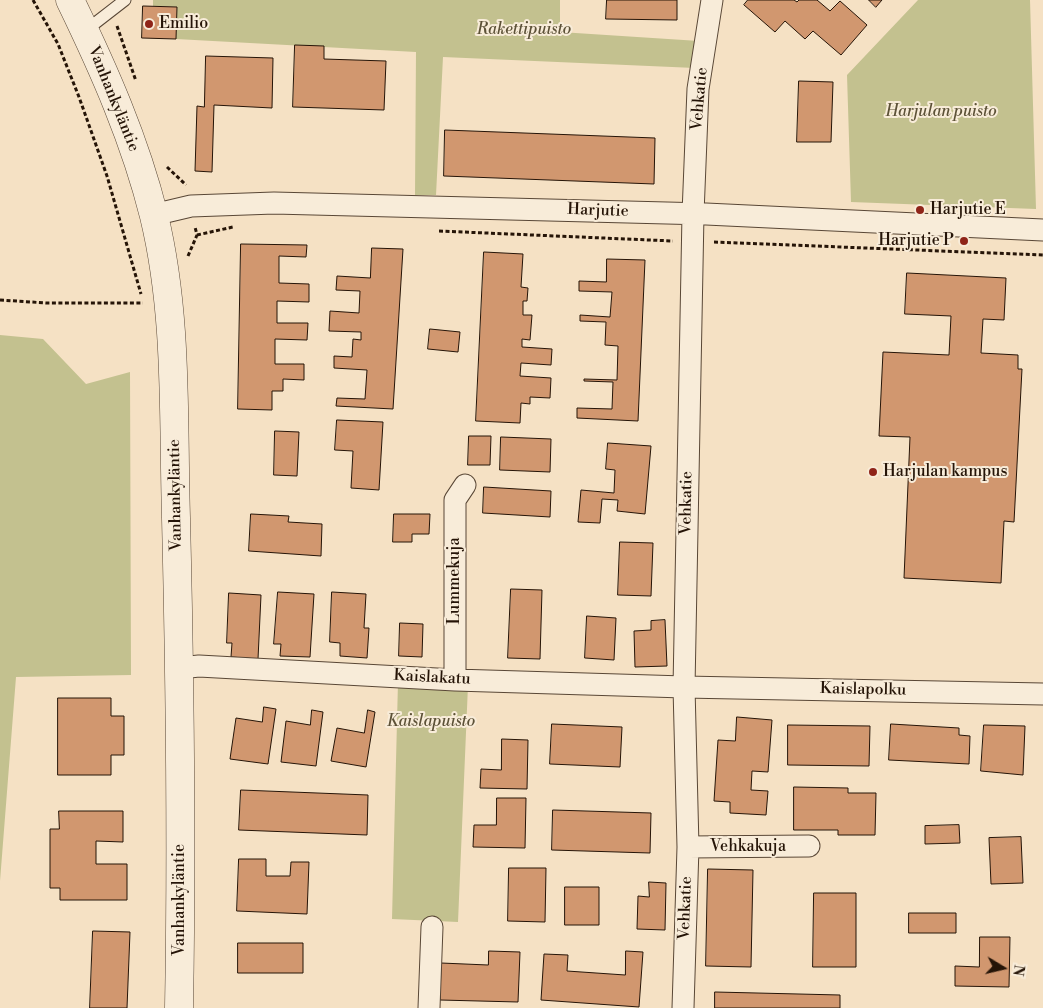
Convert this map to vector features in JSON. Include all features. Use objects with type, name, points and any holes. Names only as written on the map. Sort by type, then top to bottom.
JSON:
[{"type":"street","name":"Vanhankyläntie","points":[[70,0],[105,71],[131,138],[154,215],[163,264],[174,369],[180,668],[179,1008]]},
{"type":"street","name":"Vehkatie","points":[[683,1008],[688,847],[684,687],[693,214],[698,89],[712,0]]},
{"type":"street","name":"Harjutie","points":[[154,215],[191,206],[274,203],[693,214],[1043,230]]},
{"type":"street","name":"Lummekuja","points":[[455,680],[455,500],[465,485]]},
{"type":"street","name":"Kaislakatu","points":[[180,668],[199,666],[455,680],[684,687]]},
{"type":"street","name":"Kaislapolku","points":[[684,687],[1043,694]]},
{"type":"street","name":"Vehkakuja","points":[[688,847],[809,846]]},
{"type":"street","points":[[429,1008],[432,927]]},
{"type":"lane","points":[[85,31],[124,0]]},
{"type":"path","points":[[33,0],[58,44],[79,96],[107,176],[146,312]]},
{"type":"path","points":[[197,235],[240,226]]},
{"type":"path","points":[[433,230],[693,242],[1043,254]]},
{"type":"path","points":[[0,300],[46,303],[144,303]]},
{"type":"green space","name":"Rakettipuisto","points":[[153,0],[560,0],[560,32],[699,41],[695,68],[443,57],[436,195],[415,195],[416,52],[176,39],[177,7],[153,6]]},
{"type":"green space","name":"Harjulan puisto","points":[[918,0],[1030,0],[1036,209],[851,202],[847,75]]},
{"type":"green space","points":[[0,335],[43,339],[86,384],[130,372],[131,675],[16,677],[0,881]]},
{"type":"green space","name":"Kaislapuisto","points":[[398,682],[468,685],[458,922],[392,919]]},
{"type":"building","points":[[607,0],[677,0],[677,20],[606,19]]},
{"type":"building","points":[[748,0],[794,0],[797,2],[799,0],[817,0],[830,11],[840,1],[867,25],[841,55],[813,31],[805,39],[785,21],[775,32],[744,5]]},
{"type":"building","points":[[869,0],[882,0],[876,7]]},
{"type":"building","points":[[143,6],[177,7],[176,39],[142,38]]},
{"type":"building","points":[[295,45],[324,46],[324,59],[386,61],[384,110],[293,107]]},
{"type":"building","points":[[206,56],[273,58],[272,108],[214,105],[212,172],[195,171],[197,106],[204,107]]},
{"type":"building","points":[[799,81],[833,82],[831,142],[797,142]]},
{"type":"building","points":[[445,130],[655,138],[654,184],[444,176]]},
{"type":"building","points":[[241,244],[307,245],[306,257],[279,256],[279,283],[309,284],[309,302],[277,301],[277,323],[308,323],[307,340],[275,339],[275,364],[304,364],[304,380],[283,379],[283,391],[272,391],[272,410],[238,409]]},
{"type":"building","points":[[372,248],[403,249],[393,409],[336,406],[337,398],[365,399],[367,370],[334,368],[334,356],[352,357],[353,339],[361,340],[361,332],[329,331],[330,311],[359,313],[360,291],[336,290],[337,276],[370,278]]},
{"type":"building","points":[[484,252],[523,254],[521,287],[528,288],[527,301],[523,301],[523,315],[532,315],[530,340],[522,339],[522,347],[552,349],[551,365],[521,363],[520,376],[551,378],[550,398],[530,397],[530,404],[521,403],[520,423],[476,421]]},
{"type":"building","points":[[607,259],[645,260],[638,421],[577,418],[577,408],[612,409],[613,382],[584,381],[584,379],[617,380],[618,346],[605,345],[606,322],[580,321],[580,315],[610,317],[612,292],[579,291],[579,281],[606,282]]},
{"type":"building","points":[[907,273],[1006,278],[1004,320],[983,319],[981,353],[1018,355],[1018,369],[1022,369],[1014,522],[1004,521],[1001,583],[904,578],[910,437],[879,436],[883,352],[949,355],[951,316],[905,314]]},
{"type":"building","points":[[430,329],[460,332],[458,352],[428,349]]},
{"type":"building","points":[[337,420],[383,422],[379,490],[351,488],[353,451],[335,450]]},
{"type":"building","points":[[275,431],[299,432],[297,476],[274,475]]},
{"type":"building","points":[[469,436],[491,436],[490,465],[468,465]]},
{"type":"building","points":[[501,437],[551,439],[550,472],[500,470]]},
{"type":"building","points":[[608,443],[651,446],[645,514],[617,511],[618,500],[602,499],[600,523],[578,522],[581,490],[614,493],[615,470],[606,469]]},
{"type":"building","points":[[484,487],[551,491],[550,517],[483,513]]},
{"type":"building","points":[[251,514],[289,516],[288,522],[322,524],[321,556],[249,551]]},
{"type":"building","points":[[394,514],[430,514],[429,534],[412,534],[412,542],[393,542]]},
{"type":"building","points":[[620,542],[653,543],[651,596],[618,595]]},
{"type":"building","points":[[511,589],[542,590],[540,659],[508,658]]},
{"type":"building","points":[[278,592],[314,594],[310,657],[280,656],[281,644],[274,644]]},
{"type":"building","points":[[332,592],[366,594],[364,628],[369,628],[367,658],[340,656],[340,643],[330,642]]},
{"type":"building","points":[[229,593],[261,595],[258,659],[231,657],[232,643],[227,643]]},
{"type":"building","points":[[587,616],[616,618],[614,660],[585,658]]},
{"type":"building","points":[[665,620],[667,666],[635,667],[634,631],[651,630],[651,621]]},
{"type":"building","points":[[400,623],[423,624],[422,657],[399,656]]},
{"type":"building","points":[[58,698],[111,698],[111,716],[124,716],[124,755],[111,755],[111,775],[58,775]]},
{"type":"building","points":[[264,707],[276,709],[268,764],[230,759],[236,718],[262,722]]},
{"type":"building","points":[[312,710],[323,712],[316,766],[281,762],[286,721],[310,725]]},
{"type":"building","points":[[368,710],[375,712],[366,767],[331,761],[337,728],[364,733]]},
{"type":"building","points":[[737,717],[772,720],[768,772],[752,771],[751,790],[768,791],[766,815],[730,813],[730,802],[714,801],[718,740],[735,741]]},
{"type":"building","points":[[552,724],[622,727],[620,767],[550,764]]},
{"type":"building","points":[[891,724],[959,728],[959,735],[970,736],[969,764],[889,760]]},
{"type":"building","points":[[788,725],[870,726],[869,766],[788,765]]},
{"type":"building","points":[[984,725],[1025,726],[1023,775],[981,771]]},
{"type":"building","points":[[502,739],[528,740],[527,789],[480,788],[481,769],[501,770]]},
{"type":"building","points":[[794,787],[848,788],[848,793],[876,793],[875,835],[838,835],[838,830],[794,830]]},
{"type":"building","points":[[241,790],[368,795],[367,835],[239,830]]},
{"type":"building","points":[[497,798],[526,798],[525,848],[473,847],[474,825],[496,825]]},
{"type":"building","points":[[553,810],[651,813],[650,853],[552,850]]},
{"type":"building","points":[[59,811],[123,811],[123,842],[96,841],[96,864],[127,864],[127,900],[60,900],[60,888],[50,888],[50,829],[59,829]]},
{"type":"building","points":[[959,825],[960,843],[925,844],[925,826]]},
{"type":"building","points":[[1021,837],[1023,883],[991,884],[989,838]]},
{"type":"building","points":[[239,859],[266,859],[266,876],[290,876],[291,862],[309,862],[307,914],[237,911]]},
{"type":"building","points":[[509,868],[546,868],[545,922],[508,921]]},
{"type":"building","points":[[708,869],[753,870],[751,967],[706,966]]},
{"type":"building","points":[[649,882],[666,883],[665,930],[637,929],[638,896],[649,897]]},
{"type":"building","points":[[565,887],[599,887],[599,925],[565,925]]},
{"type":"building","points":[[814,893],[856,893],[856,967],[813,967]]},
{"type":"building","points":[[909,913],[956,913],[956,933],[909,933]]},
{"type":"building","points":[[93,931],[130,932],[127,1008],[90,1008]]},
{"type":"building","points":[[980,937],[1010,937],[1009,987],[955,986],[955,966],[979,967]]},
{"type":"building","points":[[238,943],[303,943],[303,973],[238,973]]},
{"type":"building","points":[[489,951],[520,952],[518,1002],[440,1000],[441,963],[488,965]]},
{"type":"building","points":[[626,951],[643,952],[639,1007],[541,1000],[544,954],[568,955],[567,971],[625,975]]},
{"type":"building","points":[[715,992],[840,995],[840,1008],[715,1008]]},
{"type":"place","name":"Emilio","points":[[149,24]]},
{"type":"place","name":"Harjutie E","points":[[920,210]]},
{"type":"place","name":"Harjutie P","points":[[964,241]]},
{"type":"place","name":"Harjulan kampus","points":[[873,472]]}]
